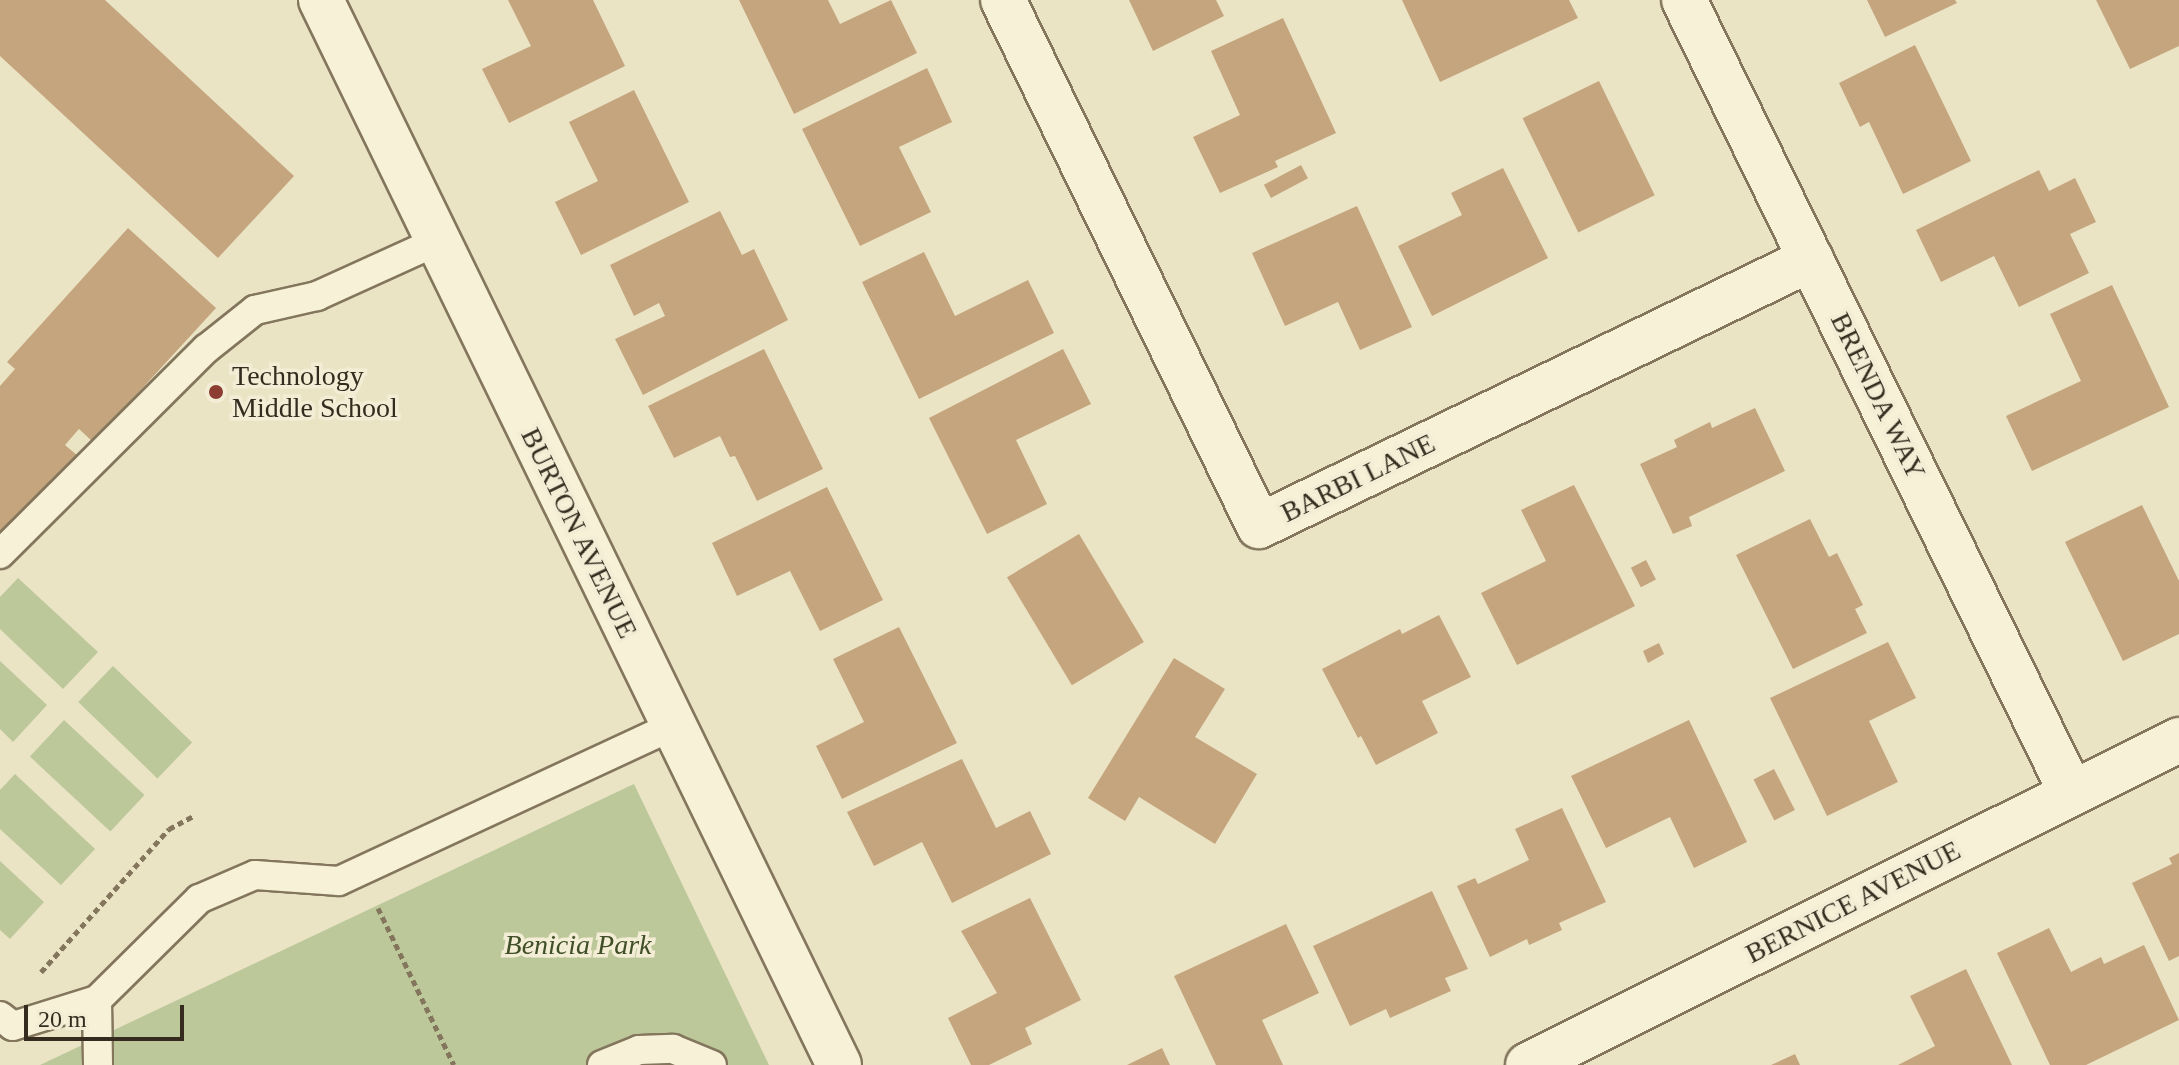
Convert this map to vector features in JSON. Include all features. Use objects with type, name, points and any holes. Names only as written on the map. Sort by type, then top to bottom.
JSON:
[{"type":"street","name":"BURTON AVENUE","points":[[321,0],[436,242],[839,1065]]},
{"type":"street","name":"BARBI LANE","points":[[1003,0],[1259,526],[1811,259]]},
{"type":"street","name":"BRENDA WAY","points":[[1684,0],[2071,792]]},
{"type":"street","name":"BERNICE AVENUE","points":[[1528,1065],[2179,740]]},
{"type":"lane","points":[[0,554],[206,349],[255,310],[317,296],[436,242]]},
{"type":"lane","points":[[4,1027],[97,1000],[199,899],[255,875],[339,881],[673,726]]},
{"type":"lane","points":[[97,1000],[98,1065]]},
{"type":"lane","points":[[602,1065],[639,1050],[673,1049],[712,1065]]},
{"type":"path","points":[[36,977],[169,829],[193,816]]},
{"type":"path","points":[[375,901],[454,1065]]},
{"type":"green space","points":[[18,578],[98,652],[63,689],[0,629],[0,597]]},
{"type":"green space","points":[[0,661],[47,705],[13,742],[0,729]]},
{"type":"green space","points":[[113,666],[192,742],[157,778],[78,702]]},
{"type":"green space","points":[[64,720],[144,795],[110,832],[30,757]]},
{"type":"green space","points":[[15,774],[95,849],[61,885],[0,829],[0,790]]},
{"type":"green space","name":"Benicia Park","points":[[634,784],[769,1065],[40,1065]]},
{"type":"green space","points":[[0,861],[44,902],[10,939],[0,930]]},
{"type":"building","points":[[0,0],[105,0],[294,176],[218,258],[0,56]]},
{"type":"building","points":[[508,0],[593,0],[625,66],[509,123],[482,69],[531,46]]},
{"type":"building","points":[[739,0],[828,0],[840,24],[891,0],[917,53],[794,114]]},
{"type":"building","points":[[1129,0],[1216,0],[1224,16],[1153,51]]},
{"type":"building","points":[[1402,0],[1569,0],[1578,18],[1440,82]]},
{"type":"building","points":[[1867,0],[1955,0],[1957,3],[1885,37]]},
{"type":"building","points":[[2096,0],[2179,0],[2179,46],[2130,69]]},
{"type":"building","points":[[1283,18],[1336,133],[1275,161],[1278,167],[1220,193],[1193,137],[1240,115],[1211,51]]},
{"type":"building","points":[[1915,45],[1971,161],[1903,194],[1869,122],[1860,127],[1839,83]]},
{"type":"building","points":[[927,68],[952,122],[899,147],[931,212],[860,246],[802,129]]},
{"type":"building","points":[[1599,81],[1655,195],[1578,232],[1523,118]]},
{"type":"building","points":[[634,90],[689,202],[581,255],[555,202],[598,181],[569,122]]},
{"type":"building","points":[[1301,165],[1308,178],[1271,198],[1264,185]]},
{"type":"building","points":[[1503,168],[1548,258],[1432,316],[1398,246],[1462,215],[1451,193]]},
{"type":"building","points":[[2039,170],[2049,191],[2075,178],[2096,222],[2070,234],[2089,273],[2019,307],[1994,256],[1941,282],[1916,230]]},
{"type":"building","points":[[1357,206],[1412,327],[1360,350],[1338,302],[1285,326],[1252,253]]},
{"type":"building","points":[[720,211],[742,255],[754,249],[788,320],[643,395],[615,339],[665,316],[659,303],[634,316],[610,265]]},
{"type":"building","points":[[128,228],[216,308],[93,442],[79,429],[65,445],[78,456],[0,542],[0,386],[15,369],[7,362]]},
{"type":"building","points":[[924,252],[955,316],[1028,280],[1054,333],[919,399],[862,282]]},
{"type":"building","points":[[2112,285],[2169,407],[2032,471],[2006,416],[2081,381],[2050,314]]},
{"type":"building","points":[[764,349],[823,469],[757,501],[735,456],[730,457],[720,436],[674,458],[648,406]]},
{"type":"building","points":[[1063,349],[1091,404],[1016,440],[1047,504],[987,534],[929,418]]},
{"type":"building","points":[[1755,408],[1785,471],[1689,517],[1692,526],[1673,534],[1640,464],[1677,447],[1674,440],[1710,422],[1712,428]]},
{"type":"building","points":[[1574,485],[1635,606],[1517,665],[1481,593],[1546,561],[1521,510]]},
{"type":"building","points":[[827,487],[883,600],[820,631],[790,571],[737,596],[712,543]]},
{"type":"building","points":[[2142,505],[2179,581],[2179,634],[2123,661],[2065,542]]},
{"type":"building","points":[[1810,519],[1829,557],[1837,553],[1863,605],[1855,609],[1867,633],[1793,669],[1736,555]]},
{"type":"building","points":[[1079,534],[1144,642],[1072,685],[1007,577]]},
{"type":"building","points":[[1646,560],[1656,580],[1641,587],[1631,568]]},
{"type":"building","points":[[1439,615],[1471,677],[1422,701],[1438,733],[1376,765],[1361,736],[1358,738],[1322,669],[1400,629],[1402,634]]},
{"type":"building","points":[[899,627],[957,743],[842,799],[816,746],[864,722],[833,659]]},
{"type":"building","points":[[1888,642],[1916,698],[1869,721],[1898,782],[1827,816],[1770,698]]},
{"type":"building","points":[[1659,643],[1664,654],[1648,663],[1643,651]]},
{"type":"building","points":[[1174,658],[1225,689],[1195,737],[1257,774],[1215,844],[1139,797],[1125,821],[1088,798]]},
{"type":"building","points":[[1689,720],[1747,842],[1694,868],[1670,817],[1606,848],[1571,776]]},
{"type":"building","points":[[962,759],[996,828],[1030,811],[1051,854],[952,903],[922,842],[874,866],[847,812]]},
{"type":"building","points":[[1774,769],[1795,810],[1774,820],[1754,779]]},
{"type":"building","points":[[1562,808],[1606,902],[1559,923],[1562,930],[1529,945],[1527,939],[1490,957],[1457,886],[1475,878],[1478,884],[1529,860],[1515,829]]},
{"type":"building","points":[[2179,853],[2179,956],[2169,961],[2132,883],[2172,864],[2169,858]]},
{"type":"building","points":[[1432,891],[1468,969],[1445,978],[1451,991],[1390,1018],[1386,1009],[1350,1026],[1313,946]]},
{"type":"building","points":[[1030,898],[1081,1000],[1025,1028],[1032,1044],[989,1065],[971,1065],[948,1018],[997,993],[961,931]]},
{"type":"building","points":[[1286,924],[1319,993],[1262,1020],[1283,1065],[1216,1065],[1174,976]]},
{"type":"building","points":[[2049,928],[2071,972],[2101,957],[2104,964],[2144,945],[2179,1020],[2086,1065],[2050,1065],[1997,953]]},
{"type":"building","points":[[1966,969],[2012,1065],[1898,1065],[1935,1046],[1910,996]]},
{"type":"building","points":[[1162,1048],[1170,1065],[1127,1065]]},
{"type":"building","points":[[1795,1054],[1800,1065],[1771,1065]]},
{"type":"place","name":"Technology Middle School","points":[[216,392]]}]
